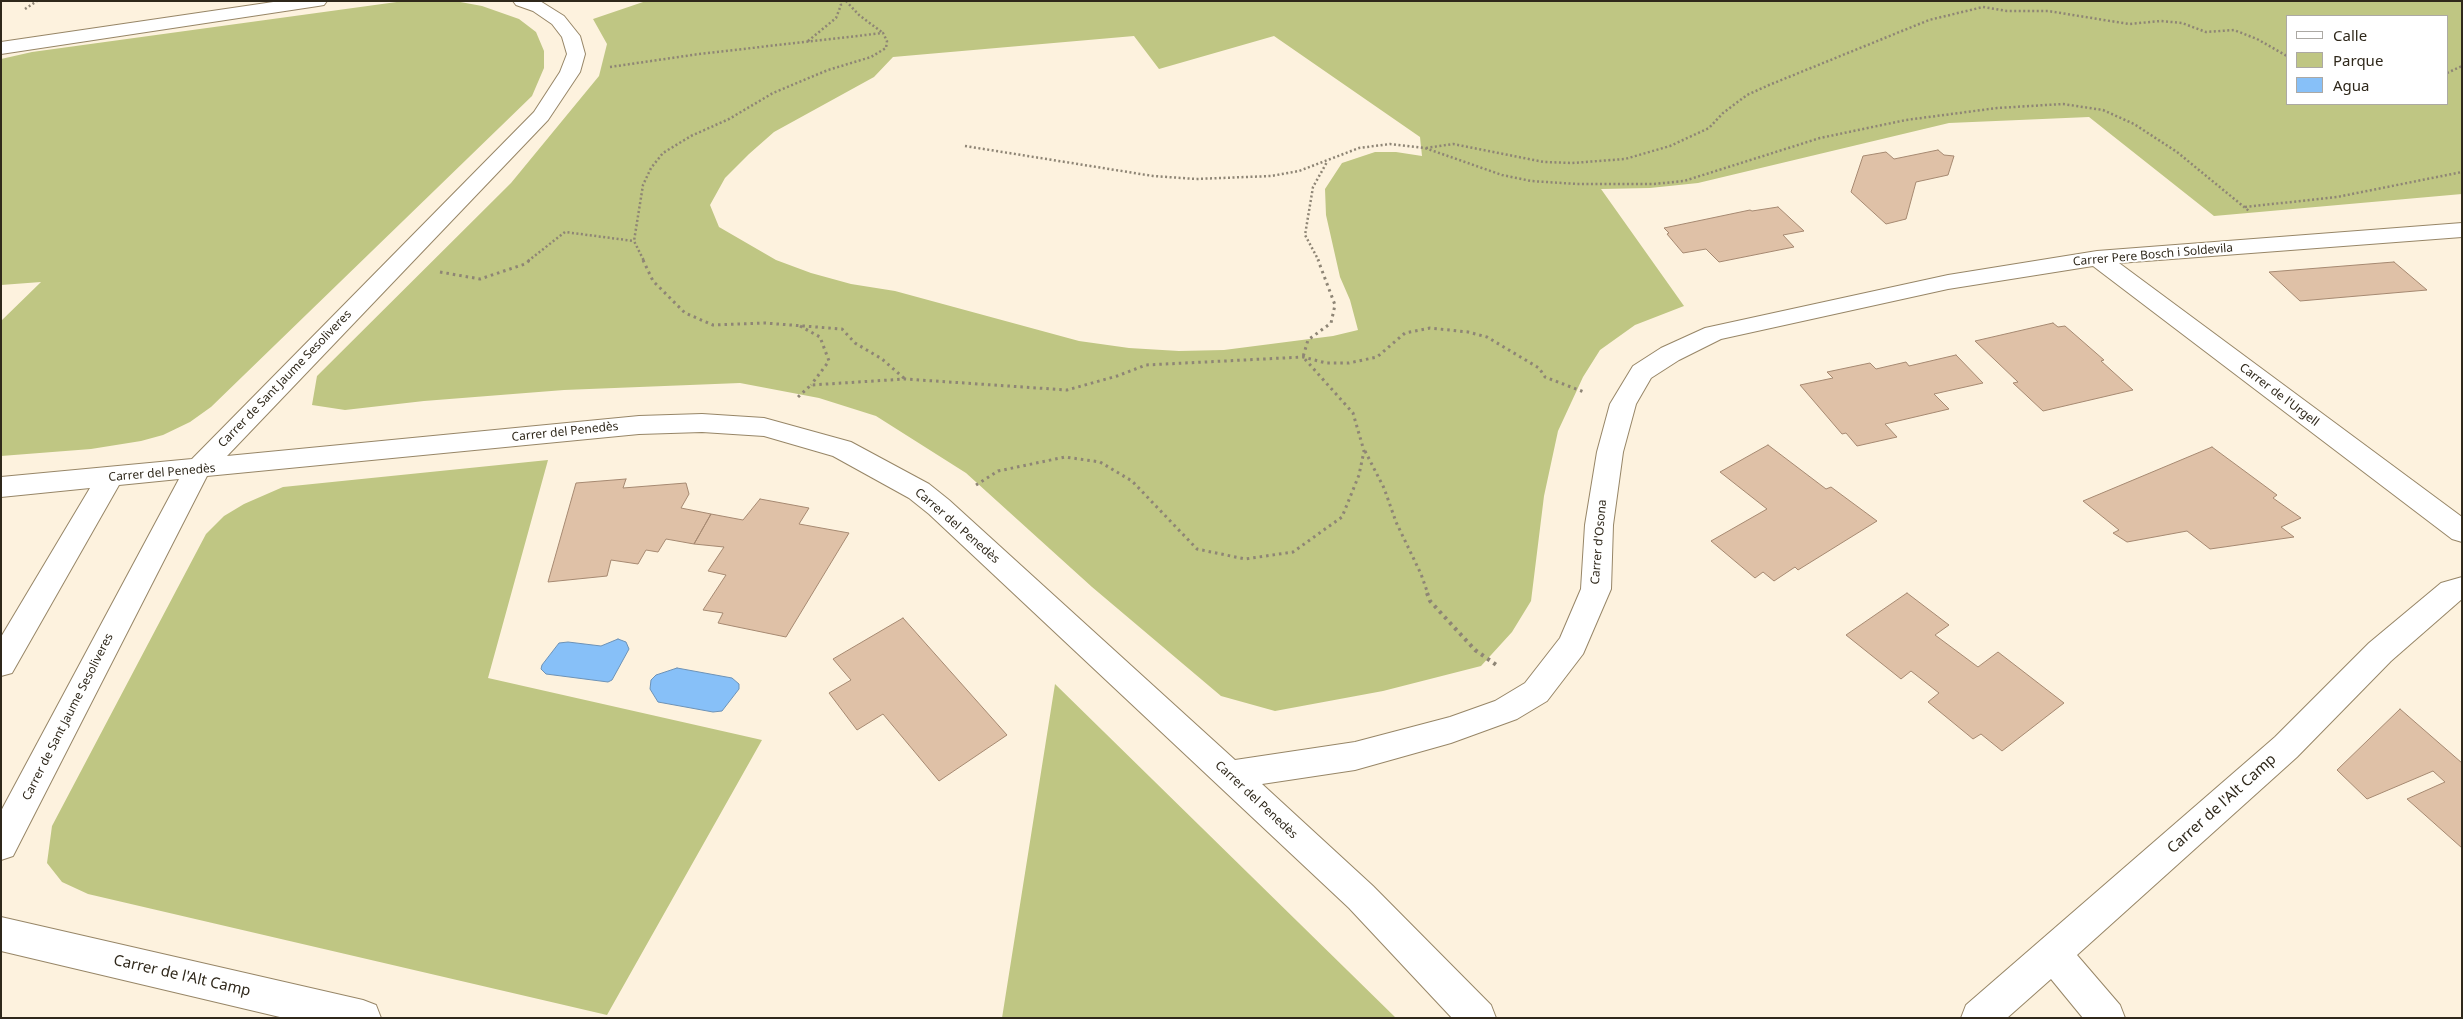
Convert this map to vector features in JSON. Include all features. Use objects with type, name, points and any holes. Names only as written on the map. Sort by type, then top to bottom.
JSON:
[{"type":"street","points":[[1,48],[318,1]]},
{"type":"street","name":"Carrer de Sant Jaume Sesoliveres","points":[[1,845],[197,470],[541,116],[570,72],[576,54],[571,36],[558,20],[540,6],[522,1]]},
{"type":"street","name":"Carrer Pere Bosch i Soldevila","points":[[1848,304],[1948,282],[2097,258],[2462,230]]},
{"type":"street","name":"Carrer de l'Urgell","points":[[2097,258],[2462,532]]},
{"type":"street","name":"Carrer d'Osona","points":[[1229,775],[1355,756],[1452,730],[1506,710],[1536,692],[1572,645],[1596,589],[1598,525],[1610,452],[1623,404],[1642,372],[1670,354],[1714,333],[1848,304]]},
{"type":"street","name":"Carrer del Penedès","points":[[1,488],[639,425],[702,423],[764,427],[842,448],[919,491],[939,507],[1361,897],[1478,1018]]},
{"type":"street","points":[[1,664],[110,478]]},
{"type":"street","name":"Carrer de l'Alt Camp","points":[[1979,1018],[2286,747],[2380,652],[2451,592],[2462,588]]},
{"type":"street","name":"Carrer de l'Alt Camp","points":[[1,934],[363,1018]]},
{"type":"street","points":[[2053,954],[2107,1018]]},
{"type":"path","points":[[808,42],[836,18],[841,5],[840,1]]},
{"type":"path","points":[[846,1],[859,15],[883,33],[887,40],[886,48],[871,57],[828,70],[773,92],[729,119],[691,136],[663,153],[651,168],[643,184],[634,241],[653,281],[685,313],[713,325],[765,323],[842,329],[855,343],[882,359],[905,379]]},
{"type":"path","points":[[1425,148],[1453,144],[1544,162],[1572,163],[1625,159],[1670,146],[1709,128],[1723,113],[1747,95],[1769,85],[1929,20],[1983,7],[2007,11],[2048,11],[2129,24],[2182,23],[2206,32],[2234,30],[2257,38],[2286,55]]},
{"type":"path","points":[[570,72],[883,33]]},
{"type":"path","points":[[2448,73],[2462,66]]},
{"type":"path","points":[[965,146],[1153,176],[1196,179],[1270,176],[1299,171],[1359,148],[1390,144],[1425,148],[1492,172],[1531,181],[1578,184],[1654,184],[1684,181],[1820,138],[1906,120],[1997,108],[2064,104],[2103,110],[2134,124],[2177,152],[2287,244]]},
{"type":"path","points":[[1303,357],[1308,340],[1331,323],[1335,305],[1317,257],[1305,235],[1314,187],[1328,160]]},
{"type":"path","points":[[2245,207],[2337,198],[2462,172]]},
{"type":"path","points":[[406,256],[444,274],[480,279],[525,264],[565,232],[634,241]]},
{"type":"path","points":[[764,427],[811,385],[829,361],[820,337],[800,325]]},
{"type":"path","points":[[811,385],[905,379],[1067,390],[1118,376],[1146,365],[1303,357],[1326,363],[1349,363],[1377,358],[1405,333],[1430,328],[1468,332],[1486,337],[1539,368],[1545,377],[1571,388],[1623,404]]},
{"type":"path","points":[[1303,357],[1353,413],[1364,451],[1384,488],[1396,522],[1421,574],[1430,602],[1475,650],[1536,692]]},
{"type":"path","points":[[939,507],[998,471],[1065,457],[1100,462],[1132,481],[1197,549],[1245,560],[1293,552],[1342,517],[1359,475],[1364,451]]},
{"type":"green space","points":[[404,1],[455,1],[482,6],[519,19],[536,32],[544,51],[544,68],[532,96],[211,407],[190,422],[163,435],[141,441],[91,449],[1,456],[1,321],[41,282],[1,285],[1,59],[32,52]]},
{"type":"green space","points":[[646,1],[2462,1],[2462,194],[2214,216],[2089,117],[1949,123],[1698,183],[1650,188],[1601,189],[1684,306],[1635,325],[1600,350],[1583,377],[1558,431],[1544,496],[1531,601],[1512,632],[1481,666],[1383,691],[1275,711],[1221,696],[1092,587],[966,473],[876,416],[819,398],[740,383],[564,390],[424,401],[345,410],[312,405],[317,376],[511,183],[599,76],[607,44],[593,19]],"holes":[[[1134,36],[1159,69],[1274,36],[1420,137],[1422,156],[1396,152],[1375,152],[1342,163],[1325,189],[1326,215],[1340,277],[1350,300],[1358,330],[1333,336],[1224,350],[1179,351],[1129,348],[1079,341],[895,291],[851,284],[811,273],[776,260],[719,227],[710,205],[725,178],[774,132],[874,77],[893,57]]]},
{"type":"green space","points":[[548,460],[488,678],[762,740],[607,1015],[88,894],[62,882],[47,863],[52,826],[206,534],[224,516],[244,504],[283,487]]},
{"type":"green space","points":[[1055,684],[1396,1018],[1002,1018]]},
{"type":"water","points":[[618,639],[626,642],[629,649],[612,680],[608,682],[546,674],[541,669],[559,643],[568,642],[601,646]]},
{"type":"water","points":[[677,668],[732,678],[739,684],[739,689],[722,711],[713,712],[658,702],[650,689],[651,680],[656,675]]},
{"type":"building","points":[[1938,150],[1944,155],[1954,156],[1948,175],[1916,182],[1906,219],[1886,224],[1851,192],[1863,156],[1886,152],[1894,159]]},
{"type":"building","points":[[1778,207],[1804,231],[1783,235],[1794,247],[1719,262],[1706,249],[1683,253],[1664,228],[1750,210]]},
{"type":"building","points":[[2394,262],[2427,290],[2300,301],[2269,272]]},
{"type":"building","points":[[2053,323],[2058,327],[2065,326],[2104,360],[2101,361],[2133,390],[2043,411],[2013,383],[2018,382],[1975,341]]},
{"type":"building","points":[[1956,355],[1983,383],[1934,394],[1949,409],[1885,424],[1897,437],[1857,446],[1846,433],[1842,434],[1800,385],[1833,378],[1827,372],[1870,363],[1876,369],[1906,362],[1909,366]]},
{"type":"building","points":[[1768,445],[1826,489],[1831,487],[1877,521],[1798,570],[1795,567],[1774,581],[1763,572],[1755,578],[1711,541],[1767,509],[1720,472]]},
{"type":"building","points":[[2212,447],[2277,495],[2273,498],[2301,518],[2281,527],[2294,537],[2210,549],[2187,531],[2127,542],[2113,533],[2119,530],[2083,501]]},
{"type":"building","points":[[626,479],[623,488],[686,483],[689,494],[681,508],[711,514],[694,544],[666,539],[658,552],[646,550],[638,564],[611,560],[607,576],[548,582],[576,483]]},
{"type":"building","points":[[760,499],[809,508],[799,524],[849,533],[786,637],[718,623],[723,613],[703,610],[726,575],[708,571],[724,547],[694,544],[711,514],[743,520]]},
{"type":"building","points":[[1907,593],[1949,625],[1935,635],[1978,667],[1998,652],[2064,703],[2002,751],[1981,734],[1973,739],[1928,702],[1939,693],[1911,671],[1901,679],[1846,635]]},
{"type":"building","points":[[903,618],[1007,735],[939,781],[883,714],[857,730],[829,693],[851,680],[833,659]]},
{"type":"building","points":[[2400,709],[2462,763],[2462,848],[2407,799],[2445,782],[2433,771],[2367,799],[2337,770]]}]
